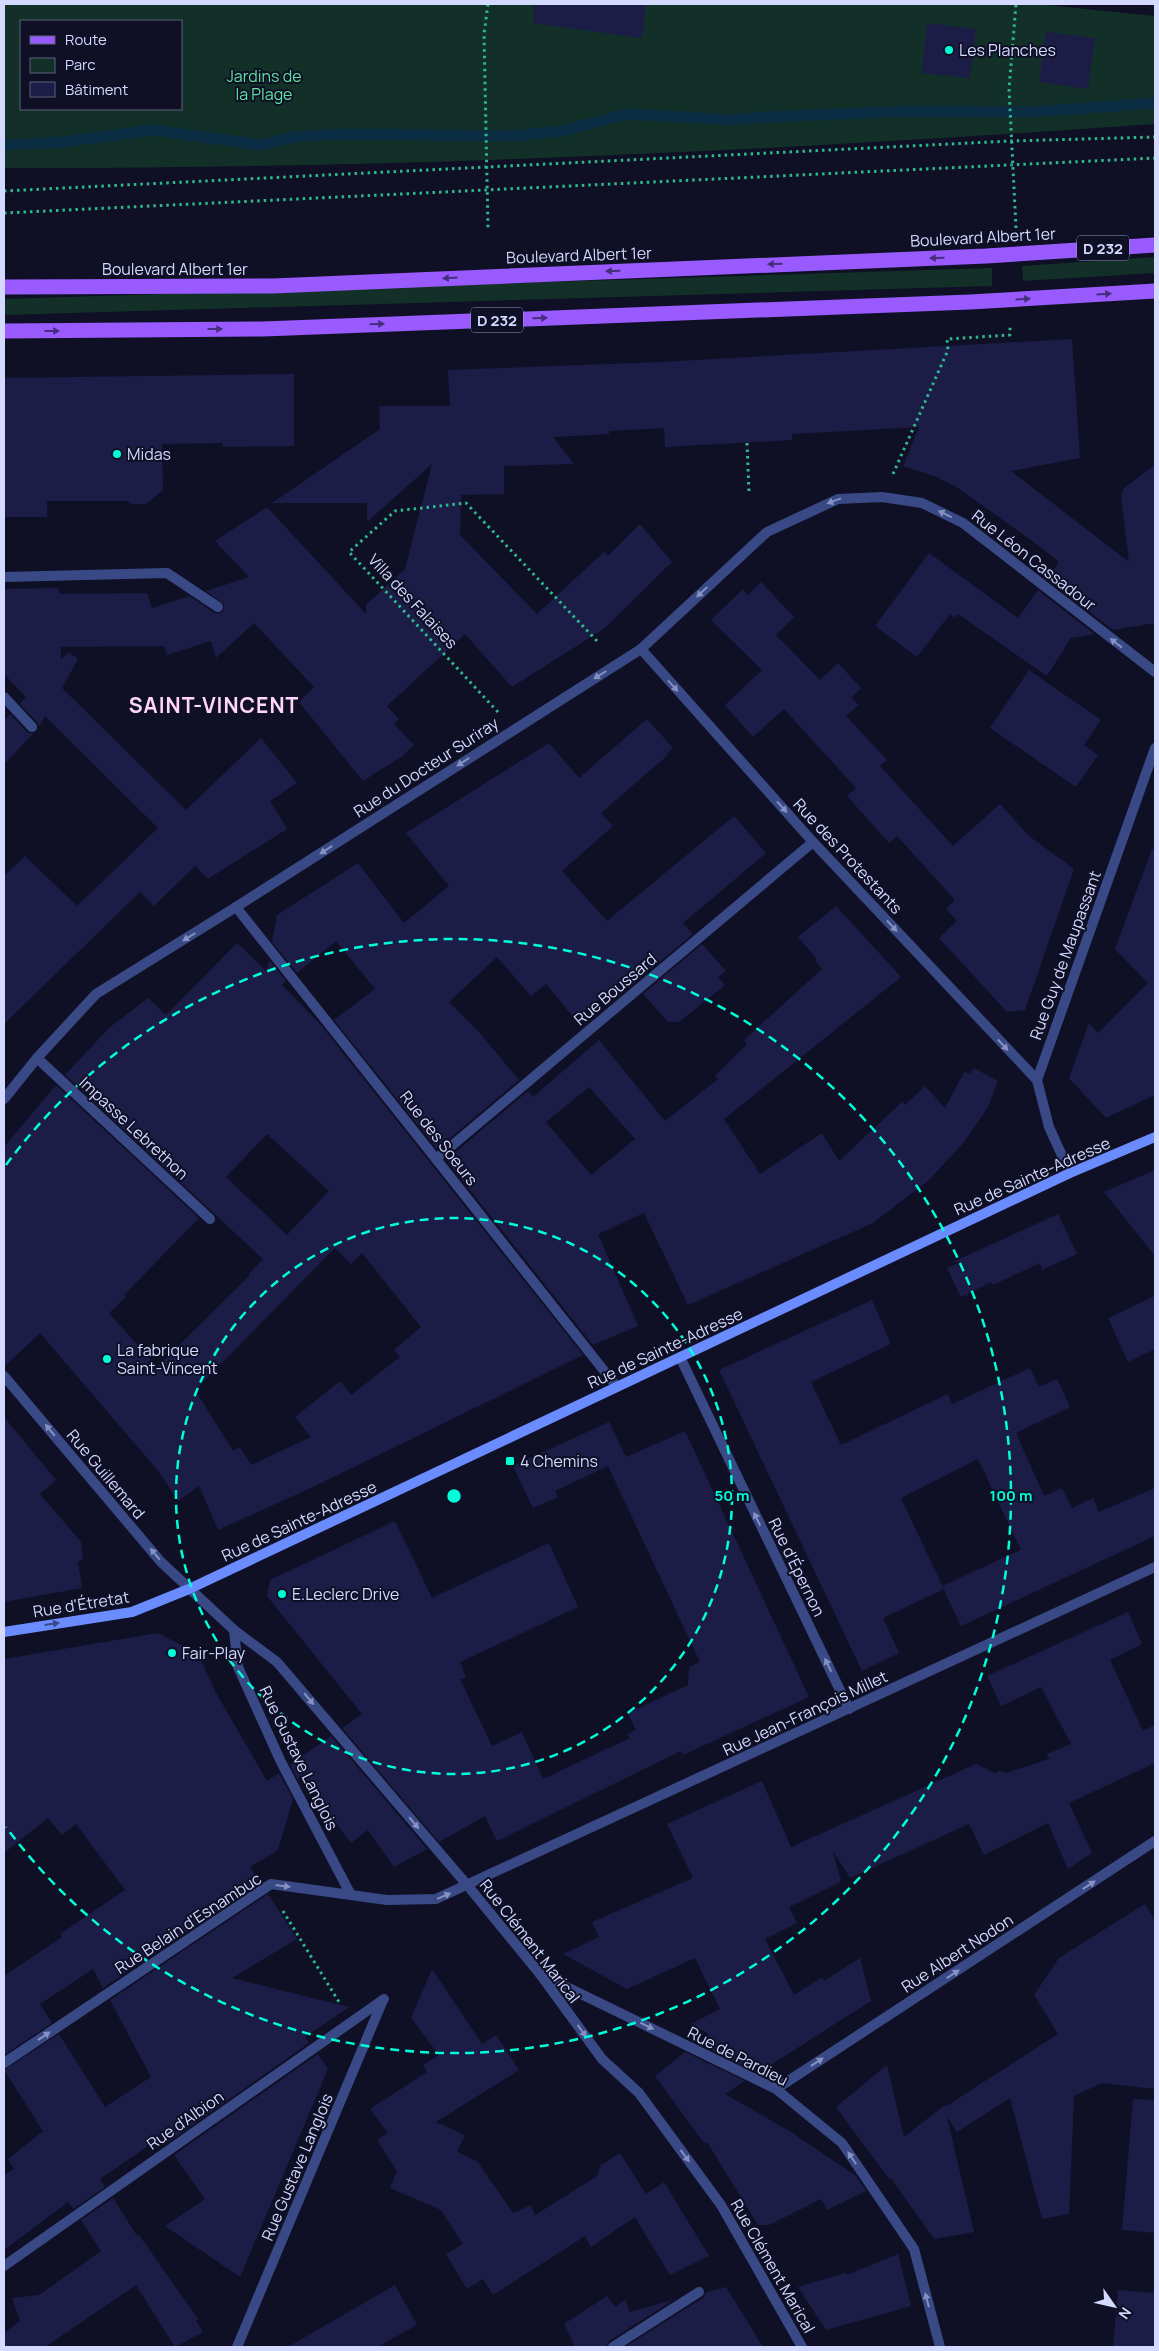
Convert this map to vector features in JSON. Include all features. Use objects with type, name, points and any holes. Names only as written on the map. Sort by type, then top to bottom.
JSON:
[{"type":"main road","name":"Boulevard Albert 1er","points":[[4,287],[272,286],[986,256],[1155,245]]},
{"type":"main road","name":"D 232","points":[[4,331],[263,329],[1009,300],[1155,290]]},
{"type":"main road","name":"Rue de Sainte-Adresse","points":[[189,1589],[1070,1173],[1155,1137]]},
{"type":"main road","name":"Rue d'Étretat","points":[[4,1632],[132,1612],[189,1589]]},
{"type":"street","name":"Rue du Docteur Suriray","points":[[4,1099],[37,1058],[96,994],[641,649],[767,532],[838,499],[882,497]]},
{"type":"street","name":"Rue Léon Cassadour","points":[[882,497],[922,503],[963,523],[1155,672]]},
{"type":"street","points":[[4,577],[167,573],[218,607]]},
{"type":"street","name":"Rue des Protestants","points":[[641,649],[813,842],[1037,1080]]},
{"type":"street","points":[[4,697],[32,727]]},
{"type":"street","name":"Rue Guy de Maupassant","points":[[1037,1080],[1155,748]]},
{"type":"street","name":"Rue Boussard","points":[[436,1159],[813,842]]},
{"type":"street","name":"Rue des Soeurs","points":[[236,907],[617,1387]]},
{"type":"street","name":"Impasse Lebrethon","points":[[37,1058],[210,1219]]},
{"type":"street","points":[[1037,1080],[1049,1127],[1070,1173]]},
{"type":"street","name":"Rue d'Épernon","points":[[680,1357],[849,1709]]},
{"type":"street","name":"Rue Guillemard","points":[[4,1376],[161,1562],[189,1589]]},
{"type":"street","name":"Rue Jean-François Millet","points":[[468,1886],[1155,1567]]},
{"type":"street","name":"Rue Clément Marical","points":[[189,1589],[234,1630],[277,1662],[468,1886],[540,1974],[602,2059],[639,2092],[721,2205],[802,2347]]},
{"type":"street","name":"Rue Gustave Langlois","points":[[234,1630],[238,1667],[281,1762],[351,1894]]},
{"type":"street","name":"Rue Albert Nodon","points":[[776,2089],[1155,1841]]},
{"type":"street","name":"Rue Belain d'Esnambuc","points":[[4,2063],[270,1884],[387,1900],[436,1899],[468,1886]]},
{"type":"street","name":"Rue de Pardieu","points":[[540,1974],[776,2089],[842,2143],[914,2249],[940,2347]]},
{"type":"street","name":"Rue Gustave Langlois","points":[[237,2347],[384,1999]]},
{"type":"street","name":"Rue d'Albion","points":[[4,2266],[384,1999]]},
{"type":"street","points":[[613,2347],[699,2292]]},
{"type":"path","points":[[488,4],[484,34],[488,229]]},
{"type":"path","points":[[1016,4],[1009,89],[1010,139],[1017,234]]},
{"type":"path","points":[[4,191],[487,168],[1010,139],[1155,137]]},
{"type":"path","points":[[4,213],[487,188],[1155,158]]},
{"type":"path","points":[[882,497],[948,350],[947,339],[1010,335],[1009,300]]},
{"type":"path","points":[[747,443],[749,493]]},
{"type":"path","name":"Villa des Falaises","points":[[514,729],[349,552],[395,511],[466,503],[597,641]]},
{"type":"path","points":[[270,1884],[276,1899],[345,2013],[346,2026]]},
{"type":"green space","name":"Jardins de la Plage","points":[[4,4],[1037,4],[1155,16],[1155,124],[724,150],[436,162],[148,168],[4,168]]},
{"type":"green space","points":[[1155,257],[1155,273],[1023,281],[1022,266]]},
{"type":"green space","points":[[992,268],[992,286],[4,315],[4,299]]},
{"type":"building","points":[[534,4],[646,4],[642,38],[533,23]]},
{"type":"building","points":[[927,23],[976,29],[970,78],[922,73]]},
{"type":"building","points":[[1046,32],[1095,38],[1088,89],[1039,82]]},
{"type":"building","points":[[1072,339],[1080,458],[1011,471],[1129,562],[1121,497],[1123,489],[1155,465],[1155,623],[1113,630],[1047,579],[1059,562],[1039,546],[958,488],[937,477],[903,466],[919,427],[792,434],[792,440],[665,447],[664,428],[609,431],[609,434],[553,437],[574,464],[504,466],[504,494],[461,495],[460,535],[537,614],[604,552],[608,556],[640,524],[672,562],[605,628],[512,687],[465,634],[387,706],[399,719],[394,724],[414,745],[401,757],[363,781],[299,702],[314,687],[254,623],[216,658],[211,641],[167,655],[164,646],[61,647],[61,660],[69,652],[78,659],[62,688],[186,810],[261,738],[297,783],[270,801],[287,829],[208,879],[195,866],[154,906],[140,892],[4,1024],[4,876],[25,856],[77,906],[158,828],[45,716],[39,727],[37,722],[20,704],[26,697],[4,674],[4,589],[58,588],[60,594],[147,593],[152,608],[190,596],[214,613],[221,613],[224,610],[224,604],[206,591],[249,577],[215,541],[267,507],[366,614],[366,605],[405,569],[432,464],[367,522],[367,503],[272,503],[380,429],[379,406],[450,406],[448,370],[661,362]]},
{"type":"building","points":[[294,374],[294,446],[223,447],[222,443],[162,444],[163,490],[146,504],[132,504],[127,501],[47,501],[47,517],[4,517],[4,378]]},
{"type":"building","points":[[929,553],[1018,618],[1038,590],[1094,634],[1071,638],[1047,676],[958,614],[955,618],[950,614],[917,657],[875,626]]},
{"type":"building","points":[[761,582],[794,617],[776,635],[820,680],[838,663],[861,688],[851,698],[859,705],[846,716],[887,760],[880,766],[953,846],[1000,804],[1029,836],[1074,869],[1025,1010],[1007,1012],[939,938],[957,921],[946,909],[955,900],[897,836],[889,843],[847,796],[856,788],[784,709],[753,737],[725,705],[762,670],[711,620],[743,589],[748,595]]},
{"type":"building","points":[[1029,670],[1101,720],[1084,745],[1098,755],[1076,787],[990,728]]},
{"type":"building","points":[[10,714],[27,732],[33,734],[4,764],[4,721]]},
{"type":"building","points":[[647,719],[673,748],[667,753],[668,755],[601,813],[613,826],[562,871],[607,921],[734,816],[766,853],[683,923],[693,934],[633,984],[627,977],[575,1019],[546,984],[531,996],[497,957],[449,1002],[479,1032],[519,1080],[437,1149],[334,1020],[375,989],[336,941],[297,973],[272,942],[277,915],[358,863],[404,923],[449,886],[406,833],[549,743],[579,778]]},
{"type":"building","points":[[1152,849],[1155,850],[1155,1095],[1106,1118],[1069,1078],[1089,1023],[1098,1033],[1148,983],[1115,949]]},
{"type":"building","points":[[836,906],[901,977],[724,1119],[760,1174],[822,1133],[839,1161],[902,1102],[905,1105],[925,1086],[945,1108],[964,1072],[970,1074],[974,1068],[998,1081],[988,1107],[964,1142],[929,1180],[873,1223],[688,1305],[644,1213],[598,1234],[638,1326],[593,1345],[446,1160],[528,1091],[533,1097],[599,1040],[665,1121],[718,1079],[715,1076],[747,1044],[744,1040],[822,969],[815,960],[817,959],[798,937]],"holes":[[[589,1087],[635,1139],[591,1175],[546,1122]]]},
{"type":"building","points":[[237,943],[267,972],[269,960],[286,981],[282,985],[320,1024],[583,1355],[313,1487],[218,1530],[199,1486],[178,1501],[159,1472],[40,1333],[4,1367],[4,1147],[56,1085],[199,1218],[109,1313],[157,1367],[250,1275],[263,1259],[65,1075],[109,1028],[148,998],[166,1015]],"holes":[[[267,1134],[329,1191],[287,1235],[226,1177]],[[335,1248],[351,1264],[362,1253],[421,1327],[394,1350],[400,1357],[351,1395],[340,1381],[295,1417],[311,1437],[251,1465],[240,1447],[233,1451],[195,1390]]]},
{"type":"building","points":[[702,944],[726,971],[718,977],[725,985],[679,1022],[668,1022],[643,994]]},
{"type":"building","points":[[1155,1170],[1155,1256],[1104,1192]]},
{"type":"building","points":[[1058,1214],[1077,1254],[1042,1270],[1040,1263],[993,1285],[991,1282],[961,1297],[947,1268],[961,1262],[953,1262]]},
{"type":"building","points":[[1155,1296],[1155,1349],[1128,1362],[1108,1318]]},
{"type":"building","points":[[872,1300],[891,1344],[811,1382],[841,1445],[948,1394],[952,1404],[1030,1368],[1039,1387],[1057,1379],[1070,1407],[1016,1433],[1044,1496],[1062,1488],[1072,1508],[1093,1498],[1099,1512],[1155,1488],[1155,1536],[961,1626],[944,1589],[883,1618],[899,1653],[862,1671],[719,1370]],"holes":[[[978,1459],[1021,1550],[942,1586],[901,1498]]]},
{"type":"building","points":[[4,1417],[56,1480],[40,1494],[81,1542],[83,1559],[78,1562],[82,1588],[4,1602]]},
{"type":"building","points":[[609,1422],[626,1457],[685,1431],[809,1697],[683,1755],[681,1751],[497,1841],[485,1816],[439,1842],[342,1728],[362,1714],[267,1596],[270,1580],[395,1521],[432,1598],[549,1543],[578,1607],[460,1662],[466,1677],[460,1679],[492,1746],[522,1732],[543,1779],[630,1738],[627,1734],[636,1730],[628,1713],[688,1685],[689,1667],[700,1662],[608,1466],[555,1491],[558,1497],[533,1508],[513,1466]]},
{"type":"building","points":[[1128,1612],[1142,1644],[1110,1660],[1143,1731],[1155,1725],[1155,1763],[1069,1803],[1092,1853],[1068,1869],[1048,1823],[984,1855],[969,1824],[850,1878],[833,1851],[841,1882],[789,1907],[797,1923],[765,1939],[794,1995],[822,1977],[824,1981],[860,1958],[871,2001],[758,2073],[697,2043],[709,2034],[691,2024],[720,2009],[695,1958],[627,1989],[563,1954],[599,1937],[592,1922],[693,1878],[667,1824],[762,1781],[791,1847],[976,1764],[995,1773],[999,1771],[1006,1773],[1049,1759],[1047,1754],[1071,1744],[1041,1687],[1001,1706],[987,1676]]},
{"type":"building","points":[[158,1633],[198,1654],[215,1691],[267,1781],[279,1773],[293,1799],[278,1850],[250,1867],[260,1883],[103,1988],[93,1969],[40,2004],[52,2023],[4,2055],[4,1976],[62,1937],[60,1934],[125,1890],[76,1824],[62,1835],[48,1818],[4,1853],[4,1659]]},
{"type":"building","points":[[331,1736],[427,1849],[394,1867],[368,1830],[351,1843],[300,1776],[298,1780],[290,1765]]},
{"type":"building","points":[[268,1894],[297,1939],[232,1978],[349,2007],[305,2037],[309,2043],[166,2144],[161,2137],[100,2179],[105,2187],[73,2209],[68,2202],[4,2250],[4,2175],[14,2169],[8,2159],[43,2131],[4,2070],[59,2034],[105,2107],[151,2077],[110,2000]]},
{"type":"building","points":[[1145,1904],[1155,1921],[1155,2089],[1102,2083],[1074,2096],[1069,2214],[1042,2219],[1010,2098],[957,2132],[947,2117],[974,2232],[934,2239],[891,2178],[889,2179],[836,2107],[887,2065],[904,2137],[945,2105],[945,2107],[1058,2034],[1034,1995],[1059,1958]]},
{"type":"building","points":[[432,1969],[482,2044],[496,2035],[519,2070],[436,2122],[465,2135],[457,2152],[477,2161],[513,2213],[531,2205],[535,2215],[597,2176],[601,2165],[620,2153],[646,2194],[664,2182],[709,2256],[670,2275],[635,2217],[591,2247],[585,2236],[493,2295],[483,2279],[467,2289],[446,2254],[463,2244],[441,2210],[390,2188],[397,2171],[377,2140],[388,2133],[370,2109],[427,2072],[423,2065],[439,2055],[411,2018]]},
{"type":"building","points":[[685,2052],[745,2081],[725,2094],[791,2132],[856,2176],[866,2191],[827,2210],[821,2199],[769,2225],[758,2225],[707,2142],[704,2143],[655,2076]]},
{"type":"building","points":[[318,2054],[328,2069],[240,2277],[165,2226],[205,2199],[174,2155]]},
{"type":"building","points":[[1133,2099],[1155,2100],[1155,2233],[1122,2230]]},
{"type":"building","points":[[113,2198],[137,2236],[139,2235],[198,2319],[196,2321],[203,2332],[175,2347],[136,2285],[45,2347],[4,2347],[4,2333],[20,2321],[12,2298],[39,2295],[101,2251],[81,2220]]},
{"type":"building","points":[[898,2254],[911,2306],[826,2330],[798,2287],[845,2273],[847,2275]]},
{"type":"building","points":[[395,2285],[417,2325],[377,2347],[288,2347]]},
{"type":"building","points":[[726,2287],[763,2347],[625,2347],[703,2298],[706,2292]]},
{"type":"building","points":[[1118,2290],[1155,2293],[1154,2347],[1113,2347]]},
{"type":"building","points":[[607,2296],[615,2307],[625,2300],[630,2312],[673,2300],[609,2341],[606,2347],[575,2347],[564,2324]]},
{"type":"waterway","points":[[4,145],[61,142],[154,130],[262,145],[293,137],[343,134],[513,136],[562,131],[627,114],[733,120],[914,111],[1033,112],[1155,103]]},
{"type":"place","name":"Les Planches","points":[[949,50]]},
{"type":"place","name":"Midas","points":[[117,454]]},
{"type":"place","name":"La fabrique Saint-Vincent","points":[[107,1359]]},
{"type":"place","name":"4 Chemins","points":[[510,1461]]},
{"type":"place","name":"E.Leclerc Drive","points":[[282,1594]]},
{"type":"place","name":"Fair-Play","points":[[172,1653]]},
{"type":"district","name":"SAINT-VINCENT","points":[[214,705]]}]
